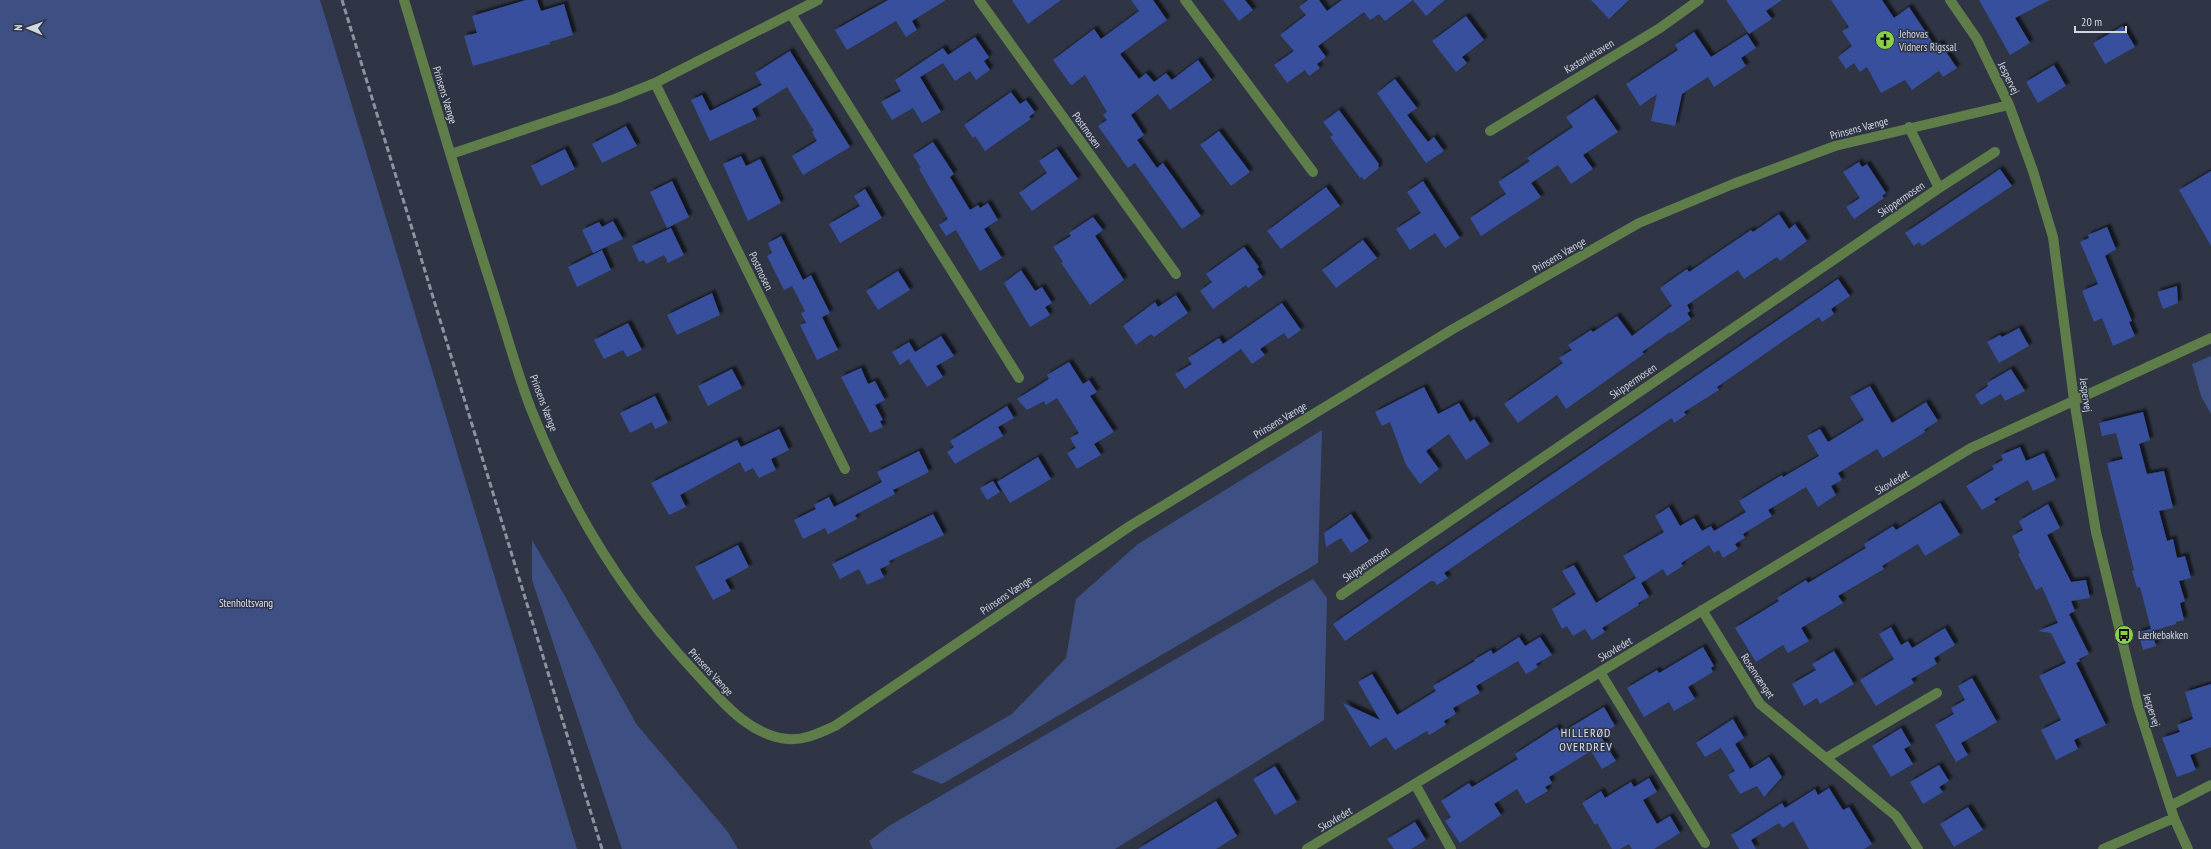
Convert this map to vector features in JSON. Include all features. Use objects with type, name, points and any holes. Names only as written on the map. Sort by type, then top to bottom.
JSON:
[{"type":"street","name":"Prinsens Vænge","points":[[404,0],[451,154],[463,200],[531,409],[571,499],[617,577],[665,640],[734,714],[762,732],[788,740],[812,736],[835,726],[1130,526],[1453,329],[1639,223],[1733,184],[1835,146],[2009,104]]},
{"type":"street","points":[[451,154],[615,99],[655,83],[818,0]]},
{"type":"street","name":"Postmosen","points":[[979,0],[1176,274]]},
{"type":"street","points":[[1185,0],[1313,172]]},
{"type":"street","name":"Kastaniehaven","points":[[1490,131],[1660,28],[1699,0]]},
{"type":"street","name":"Jespervej","points":[[1950,0],[1977,39],[2009,104],[2033,171],[2053,237],[2074,400],[2096,532],[2118,629],[2138,706],[2174,818],[2188,849]]},
{"type":"street","points":[[791,14],[1019,378]]},
{"type":"street","name":"Postmosen","points":[[655,83],[845,469]]},
{"type":"street","name":"Skippermosen","points":[[1909,127],[1939,188]]},
{"type":"street","name":"Skippermosen","points":[[1341,595],[1939,188],[1995,152]]},
{"type":"street","name":"Skovledet","points":[[1307,849],[1971,448],[2211,338]]},
{"type":"street","name":"Rosenvænget","points":[[1702,610],[1760,704],[1896,816],[1918,849]]},
{"type":"street","name":"Skovledet","points":[[1600,672],[1705,843]]},
{"type":"street","points":[[1826,758],[1937,693]]},
{"type":"street","points":[[1415,784],[1451,849]]},
{"type":"street","points":[[2170,806],[2211,785]]},
{"type":"street","points":[[2103,849],[2174,818]]},
{"type":"green space","name":"Stenholtsvang","points":[[0,0],[320,0],[577,849],[0,849]]},
{"type":"green space","points":[[2211,356],[2211,414],[2201,396],[2192,364]]},
{"type":"green space","points":[[1322,430],[1318,563],[942,784],[911,772],[1012,714],[1066,658],[1076,599],[1138,544]]},
{"type":"green space","points":[[532,540],[637,725],[728,832],[738,849],[622,849],[532,580]]},
{"type":"green space","points":[[1313,579],[1327,598],[1324,720],[1115,849],[873,849],[869,841],[889,826]]},
{"type":"building","points":[[526,0],[537,0],[541,11],[564,4],[573,35],[550,42],[550,44],[473,66],[464,36],[477,33],[472,16]]},
{"type":"building","points":[[888,0],[946,0],[912,21],[917,30],[906,37],[896,21],[847,50],[835,30]]},
{"type":"building","points":[[1012,0],[1061,0],[1028,24]]},
{"type":"building","points":[[1131,0],[1153,0],[1167,20],[1120,54],[1139,79],[1146,73],[1154,82],[1166,73],[1172,80],[1198,60],[1212,80],[1170,110],[1158,94],[1131,115],[1144,135],[1137,140],[1157,168],[1163,163],[1201,216],[1182,229],[1135,163],[1128,168],[1098,126],[1107,120],[1103,115],[1107,112],[1085,75],[1072,85],[1053,60],[1094,29],[1101,39],[1139,11]]},
{"type":"building","points":[[1223,0],[1245,0],[1253,10],[1239,21]]},
{"type":"building","points":[[1308,0],[1319,0],[1327,11],[1342,0],[1413,0],[1385,21],[1379,14],[1370,20],[1364,12],[1318,46],[1326,57],[1317,64],[1320,68],[1309,76],[1305,70],[1287,83],[1274,65],[1294,51],[1280,35],[1306,15],[1299,7]]},
{"type":"building","points":[[1413,0],[1445,0],[1426,16]]},
{"type":"building","points":[[1591,0],[1629,0],[1609,19]]},
{"type":"building","points":[[1726,0],[1782,0],[1766,11],[1772,19],[1749,34]]},
{"type":"building","points":[[1831,0],[1882,0],[1894,18],[1909,7],[1935,46],[1940,43],[1957,68],[1943,77],[1939,71],[1912,90],[1905,80],[1881,93],[1867,67],[1860,72],[1854,63],[1846,69],[1838,57],[1852,46],[1842,31],[1849,27]]},
{"type":"building","points":[[1979,0],[2050,0],[2015,18],[2030,43],[2010,55]]},
{"type":"building","points":[[1466,16],[1484,40],[1462,57],[1467,63],[1456,72],[1432,41]]},
{"type":"building","points":[[2123,26],[2135,47],[2105,64],[2093,43]]},
{"type":"building","points":[[1694,32],[1711,57],[1747,34],[1756,48],[1741,58],[1746,66],[1714,87],[1708,77],[1682,94],[1675,126],[1651,121],[1657,94],[1640,106],[1626,84],[1678,50],[1675,45]]},
{"type":"building","points":[[975,37],[989,57],[984,61],[990,70],[976,80],[970,71],[955,81],[943,63],[920,77],[941,112],[922,123],[913,108],[892,120],[881,102],[901,91],[895,80],[943,48],[948,55]]},
{"type":"building","points":[[790,51],[850,147],[803,175],[792,156],[817,141],[812,132],[814,131],[787,87],[752,109],[757,119],[710,141],[691,100],[702,95],[710,111],[762,85],[755,73]]},
{"type":"building","points":[[2054,65],[2066,86],[2038,103],[2026,82]]},
{"type":"building","points":[[1395,79],[1417,108],[1407,115],[1428,142],[1434,137],[1444,151],[1426,163],[1377,93]]},
{"type":"building","points":[[1011,92],[1020,104],[1026,100],[1035,112],[1029,117],[1031,119],[985,151],[975,136],[973,138],[964,125]]},
{"type":"building","points":[[1594,98],[1618,132],[1583,155],[1593,169],[1571,184],[1558,165],[1531,183],[1541,197],[1481,236],[1470,218],[1506,194],[1498,182],[1530,161],[1527,158],[1573,127],[1566,117]]},
{"type":"building","points":[[1339,110],[1379,164],[1379,168],[1364,180],[1362,177],[1360,178],[1330,137],[1333,135],[1323,122]]},
{"type":"building","points":[[626,126],[637,146],[602,163],[592,144]]},
{"type":"building","points":[[1219,131],[1250,172],[1231,186],[1200,145]]},
{"type":"building","points":[[933,142],[954,174],[950,177],[970,210],[978,205],[980,208],[988,203],[998,220],[984,229],[1002,258],[980,271],[956,230],[946,236],[939,225],[948,219],[919,169],[921,168],[913,155]]},
{"type":"building","points":[[565,149],[575,169],[541,186],[531,166]]},
{"type":"building","points":[[1057,149],[1078,179],[1032,211],[1019,193],[1047,173],[1039,161]]},
{"type":"building","points":[[741,156],[746,166],[760,159],[781,203],[748,221],[723,164]]},
{"type":"building","points":[[1859,162],[1862,167],[1867,164],[1886,193],[1882,196],[1884,198],[1854,219],[1846,207],[1860,198],[1843,172]]},
{"type":"building","points":[[2000,169],[2012,186],[1922,246],[1919,242],[1914,246],[1905,233]]},
{"type":"building","points":[[2211,171],[2211,246],[2179,190]]},
{"type":"building","points":[[672,181],[689,217],[667,228],[650,192]]},
{"type":"building","points":[[1423,181],[1460,238],[1445,248],[1435,233],[1410,250],[1396,229],[1421,213],[1407,192]]},
{"type":"building","points":[[1326,187],[1340,206],[1281,249],[1267,231]]},
{"type":"building","points":[[865,189],[882,218],[840,243],[829,224],[860,206],[854,196]]},
{"type":"building","points":[[1779,214],[1789,229],[1795,224],[1807,241],[1780,261],[1777,257],[1744,279],[1738,270],[1687,305],[1690,311],[1687,313],[1691,319],[1642,352],[1644,354],[1566,409],[1557,395],[1518,423],[1504,404],[1563,363],[1559,358],[1572,350],[1568,345],[1591,330],[1593,332],[1617,316],[1632,336],[1672,306],[1660,288],[1687,269],[1689,272],[1751,230],[1753,232]]},
{"type":"building","points":[[1093,217],[1103,230],[1095,236],[1124,280],[1090,305],[1061,263],[1063,262],[1053,247],[1071,236],[1069,233]]},
{"type":"building","points":[[613,221],[623,239],[593,253],[582,230],[599,222],[602,227]]},
{"type":"building","points":[[2107,227],[2116,249],[2105,256],[2132,321],[2129,322],[2135,336],[2113,346],[2102,318],[2094,322],[2082,291],[2098,284],[2080,242],[2089,238],[2088,235]]},
{"type":"building","points":[[671,228],[684,255],[668,263],[664,255],[646,264],[644,260],[639,262],[632,246]]},
{"type":"building","points":[[781,236],[803,280],[811,275],[830,313],[822,317],[838,350],[817,360],[800,325],[806,323],[801,313],[805,311],[792,286],[784,290],[767,256],[772,253],[768,243]]},
{"type":"building","points":[[1363,240],[1377,258],[1336,288],[1322,270]]},
{"type":"building","points":[[1244,247],[1259,267],[1257,269],[1263,277],[1248,288],[1246,285],[1213,309],[1200,291],[1212,282],[1206,274]]},
{"type":"building","points":[[602,250],[611,270],[577,287],[568,267]]},
{"type":"building","points":[[1021,270],[1035,291],[1042,287],[1052,303],[1045,307],[1050,315],[1030,327],[1004,283]]},
{"type":"building","points":[[898,271],[910,290],[878,310],[866,291]]},
{"type":"building","points":[[1838,279],[1850,296],[1831,309],[1834,314],[1822,322],[1819,317],[1792,335],[1717,387],[1719,390],[1684,412],[1686,415],[1674,423],[1672,418],[1658,427],[1444,573],[1448,578],[1437,585],[1434,581],[1431,581],[1345,641],[1333,624]]},
{"type":"building","points":[[2177,286],[2178,303],[2163,309],[2157,292]]},
{"type":"building","points":[[712,293],[720,315],[677,335],[667,315]]},
{"type":"building","points":[[1176,295],[1188,313],[1154,337],[1151,334],[1136,345],[1123,326],[1155,302],[1158,307]]},
{"type":"building","points":[[1282,303],[1301,330],[1288,339],[1284,333],[1260,349],[1265,355],[1252,364],[1241,349],[1185,389],[1175,374],[1192,364],[1188,358],[1219,338],[1223,344]]},
{"type":"building","points":[[628,323],[642,350],[627,357],[623,350],[604,359],[594,340]]},
{"type":"building","points":[[2019,328],[2029,346],[1999,363],[1987,342],[2000,335],[2002,337]]},
{"type":"building","points":[[941,336],[954,356],[936,366],[943,377],[927,387],[909,359],[900,365],[892,352],[909,342],[915,352]]},
{"type":"building","points":[[1069,362],[1083,384],[1089,380],[1097,392],[1090,396],[1114,432],[1094,444],[1101,455],[1077,469],[1067,453],[1076,448],[1070,438],[1079,433],[1057,398],[1046,405],[1044,401],[1027,410],[1017,399],[1049,379],[1047,375]]},
{"type":"building","points":[[861,368],[868,384],[875,381],[885,400],[875,405],[883,420],[880,421],[883,427],[870,433],[841,377]]},
{"type":"building","points":[[732,369],[742,388],[708,406],[698,386]]},
{"type":"building","points":[[2011,369],[2025,391],[2005,401],[2001,394],[1981,405],[1975,395],[1988,386],[1987,383]]},
{"type":"building","points":[[1870,386],[1892,423],[1926,402],[1938,421],[1924,430],[1925,432],[1883,458],[1877,449],[1838,473],[1842,480],[1831,486],[1836,495],[1818,507],[1806,487],[1768,510],[1772,516],[1743,534],[1745,538],[1735,544],[1738,549],[1723,558],[1719,550],[1714,553],[1709,545],[1681,563],[1683,566],[1667,576],[1663,569],[1641,583],[1649,597],[1602,628],[1605,632],[1592,640],[1585,629],[1573,636],[1567,626],[1562,629],[1552,609],[1576,594],[1562,571],[1574,565],[1596,603],[1636,578],[1623,556],[1664,532],[1655,516],[1669,507],[1680,526],[1694,518],[1702,531],[1711,526],[1714,531],[1746,512],[1739,501],[1782,475],[1783,477],[1819,456],[1807,436],[1820,429],[1828,442],[1864,420],[1850,397]]},
{"type":"building","points":[[1424,387],[1438,414],[1459,403],[1470,422],[1474,419],[1490,444],[1466,460],[1449,434],[1426,451],[1439,469],[1420,484],[1406,465],[1390,422],[1382,426],[1375,412]]},
{"type":"building","points":[[655,396],[668,423],[655,429],[652,422],[630,433],[620,413]]},
{"type":"building","points":[[1007,406],[1014,418],[998,427],[1003,436],[955,464],[947,452],[954,447],[950,441]]},
{"type":"building","points":[[2143,412],[2150,440],[2139,444],[2147,474],[2164,471],[2173,508],[2159,511],[2167,541],[2173,539],[2177,558],[2185,556],[2191,578],[2179,581],[2185,601],[2180,603],[2184,620],[2152,631],[2156,646],[2143,650],[2138,632],[2151,629],[2140,587],[2137,588],[2132,571],[2134,570],[2107,463],[2123,459],[2116,433],[2102,436],[2099,423]]},
{"type":"building","points":[[779,429],[789,450],[771,459],[776,470],[759,478],[753,468],[745,472],[740,462],[680,495],[686,507],[669,515],[651,483],[737,440],[741,447]]},
{"type":"building","points":[[2020,447],[2026,461],[2044,453],[2056,480],[2033,491],[2028,480],[1994,499],[1996,502],[1982,510],[1966,486],[1994,469],[1992,466],[2003,460],[2001,455]]},
{"type":"building","points":[[919,451],[929,472],[893,490],[895,494],[855,515],[857,519],[828,534],[825,528],[803,539],[794,520],[816,509],[814,505],[829,497],[834,507],[882,482],[877,472]]},
{"type":"building","points":[[1038,457],[1051,479],[1010,503],[997,482]]},
{"type":"building","points":[[993,481],[1000,492],[987,500],[980,488]]},
{"type":"building","points":[[1940,503],[1960,535],[1925,556],[1918,544],[1882,566],[1884,569],[1838,596],[1843,603],[1801,628],[1809,641],[1788,653],[1783,645],[1756,662],[1735,628],[1779,601],[1777,598],[1806,580],[1808,583],[1866,548],[1864,544],[1893,526],[1896,530]]},
{"type":"building","points":[[2048,504],[2060,528],[2047,535],[2071,582],[2086,580],[2090,598],[2071,601],[2075,611],[2069,614],[2089,654],[2079,659],[2080,661],[2076,663],[2106,725],[2074,740],[2078,749],[2056,760],[2041,730],[2061,720],[2039,676],[2066,663],[2051,633],[2038,631],[2058,623],[2042,587],[2036,590],[2018,554],[2020,553],[2012,536],[2023,530],[2019,521]]},
{"type":"building","points":[[933,514],[944,535],[889,561],[890,564],[880,569],[884,577],[867,585],[859,569],[840,579],[832,564]]},
{"type":"building","points":[[1351,514],[1369,541],[1351,553],[1341,538],[1326,547],[1324,533]]},
{"type":"building","points":[[738,545],[749,567],[725,580],[731,591],[713,600],[695,567]]},
{"type":"building","points":[[1891,627],[1901,645],[1908,641],[1912,648],[1945,628],[1955,645],[1934,658],[1937,664],[1911,679],[1914,683],[1876,706],[1860,680],[1894,659],[1879,634]]},
{"type":"building","points":[[1519,637],[1525,646],[1540,637],[1552,655],[1536,664],[1538,667],[1526,674],[1518,661],[1476,686],[1480,693],[1453,708],[1456,714],[1444,721],[1446,725],[1429,735],[1427,731],[1395,750],[1386,737],[1370,747],[1343,703],[1380,720],[1358,682],[1372,674],[1397,715],[1436,691],[1433,686],[1491,650],[1493,654]]},
{"type":"building","points":[[1703,647],[1714,666],[1711,668],[1713,672],[1688,687],[1695,699],[1674,711],[1669,702],[1644,717],[1627,688],[1657,670],[1659,673]]},
{"type":"building","points":[[1834,651],[1854,684],[1820,704],[1817,698],[1804,706],[1792,684],[1816,670],[1812,664]]},
{"type":"building","points":[[1972,678],[1997,722],[1961,743],[1968,755],[1956,762],[1935,725],[1954,714],[1951,708],[1965,700],[1958,686]]},
{"type":"building","points":[[2211,684],[2211,747],[2190,755],[2196,770],[2177,777],[2162,738],[2180,732],[2177,725],[2193,719],[2185,692]]},
{"type":"building","points":[[1604,707],[1615,726],[1600,735],[1616,761],[1602,769],[1591,751],[1549,777],[1552,783],[1545,787],[1548,791],[1526,804],[1517,789],[1494,804],[1501,815],[1460,843],[1445,821],[1451,817],[1441,801],[1469,783],[1472,787],[1518,759],[1515,754],[1557,727],[1561,733]]},
{"type":"building","points":[[1733,719],[1744,738],[1735,744],[1750,769],[1769,757],[1782,777],[1764,797],[1757,786],[1740,794],[1728,775],[1735,771],[1721,748],[1705,757],[1696,743]]},
{"type":"building","points":[[1901,728],[1911,745],[1904,749],[1913,764],[1891,777],[1872,746]]},
{"type":"building","points":[[1939,765],[1949,781],[1939,787],[1943,792],[1923,804],[1910,782]]},
{"type":"building","points":[[1275,766],[1297,802],[1275,815],[1253,779]]},
{"type":"building","points":[[1649,778],[1657,792],[1643,800],[1657,824],[1670,816],[1680,833],[1654,849],[1632,849],[1629,844],[1620,849],[1612,849],[1597,823],[1595,825],[1582,803],[1601,791],[1605,798],[1631,782],[1634,787]]},
{"type":"building","points":[[1829,788],[1843,810],[1849,807],[1872,844],[1864,849],[1809,849],[1793,821],[1783,828],[1779,823],[1751,840],[1756,849],[1739,849],[1731,835],[1782,803],[1785,808],[1815,789],[1818,795]]},
{"type":"building","points":[[1216,801],[1237,836],[1216,849],[1138,849]]},
{"type":"building","points":[[1968,807],[1983,830],[1954,847],[1940,824]]},
{"type":"building","points":[[1415,822],[1426,840],[1411,849],[1394,849],[1387,839]]},
{"type":"railway","points":[[342,0],[602,849]]},
{"type":"place","name":"Jehovas Vidners Rigssal","points":[[1885,40]]},
{"type":"place","name":"Lærkebakken","points":[[2124,635]]},
{"type":"district","name":"HILLERØD OVERDREV","points":[[1586,739]]}]
